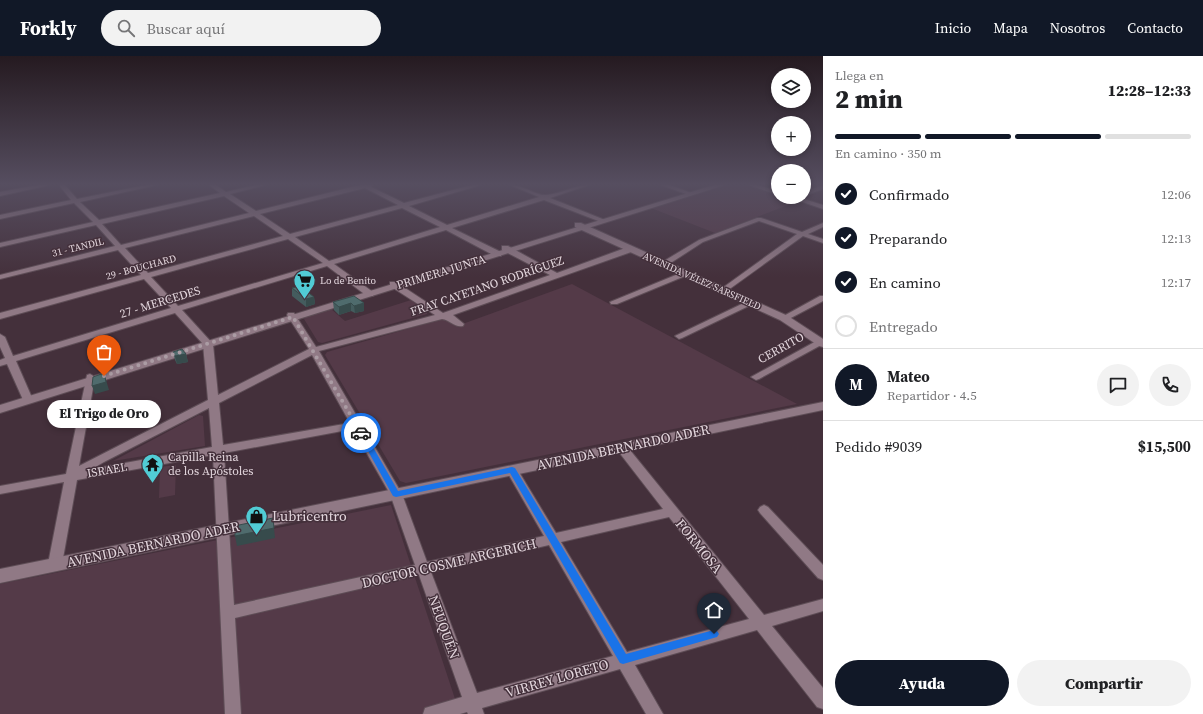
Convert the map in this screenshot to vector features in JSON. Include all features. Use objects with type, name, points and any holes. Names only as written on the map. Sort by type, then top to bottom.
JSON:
[{"type":"main road","points":[[502,251],[615,216]]},
{"type":"main road","name":"AVENIDA VÉLEZ SARSFIELD","points":[[580,226],[784,318],[821,343]]},
{"type":"main road","name":"PRIMERA JUNTA","points":[[207,342],[502,251]]},
{"type":"main road","points":[[0,405],[28,398],[207,342]]},
{"type":"main road","points":[[0,409],[28,398]]},
{"type":"main road","name":"AVENIDA BERNARDO ADER","points":[[0,576],[823,406]]},
{"type":"street","points":[[90,216],[207,342],[218,451],[233,714]]},
{"type":"street","points":[[0,245],[125,216]]},
{"type":"street","name":"31 - TANDIL","points":[[0,277],[247,216]]},
{"type":"street","points":[[256,216],[328,263],[368,293]]},
{"type":"street","name":"29 - BOUCHARD","points":[[0,316],[367,216]]},
{"type":"street","points":[[423,216],[447,228],[557,276]]},
{"type":"street","name":"27 - MERCEDES","points":[[0,363],[487,216]]},
{"type":"street","points":[[590,216],[601,220]]},
{"type":"street","points":[[663,264],[701,241],[759,219],[823,241]]},
{"type":"street","points":[[724,291],[802,234],[823,225]]},
{"type":"street","name":"FRAY CAYETANO RODRÍGUEZ","points":[[70,477],[100,459],[314,350],[442,316],[631,249]]},
{"type":"street","points":[[614,302],[686,274]]},
{"type":"street","points":[[395,285],[442,316],[450,317],[460,324]]},
{"type":"street","points":[[784,318],[823,298]]},
{"type":"street","points":[[679,336],[751,303]]},
{"type":"street","name":"NEUQUÉN","points":[[292,316],[314,350],[396,494],[474,708]]},
{"type":"street","points":[[0,337],[28,398]]},
{"type":"street","name":"CERRITO","points":[[756,377],[821,343]]},
{"type":"street","points":[[55,564],[70,477],[90,379]]},
{"type":"street","name":"ISRAEL","points":[[0,490],[356,425]]},
{"type":"street","name":"FORMOSA","points":[[621,447],[671,512],[823,701]]},
{"type":"street","points":[[512,470],[655,714]]},
{"type":"street","points":[[764,510],[823,574]]},
{"type":"street","name":"DOCTOR COSME ARGERICH","points":[[227,614],[671,512]]},
{"type":"street","name":"VIRREY LORETO","points":[[431,714],[474,708],[623,659],[823,604]]},
{"type":"shaded area","points":[[671,216],[760,216],[715,233]]},
{"type":"shaded area","points":[[572,284],[797,404],[406,483],[400,481],[325,355],[327,352],[446,318],[457,326]]},
{"type":"shaded area","points":[[411,300],[427,312],[427,314],[322,343],[318,342],[304,319],[331,309],[345,321]]},
{"type":"shaded area","points":[[199,415],[203,416],[205,446],[113,461]]},
{"type":"shaded area","points":[[176,465],[175,495],[159,498],[160,467]]},
{"type":"shaded area","points":[[391,505],[460,714],[0,714],[0,584]]},
{"type":"building","points":[[300,286],[314,297],[306,299],[292,288]]},
{"type":"building","points":[[354,296],[364,303],[354,306],[351,303],[339,307],[333,302]]},
{"type":"building","points":[[182,349],[186,354],[175,356],[173,352]]},
{"type":"building","points":[[104,373],[106,382],[92,386],[93,377]]},
{"type":"building","points":[[273,518],[274,528],[235,536],[235,530],[239,525]]},
{"type":"way so far","points":[[104,376],[293,317],[314,350],[361,433]]},
{"type":"place","name":"Lo de Benito","points":[[304,300]]},
{"type":"place","name":"El Trigo de Oro","points":[[104,376]]},
{"type":"place","name":"Capilla Reina de los Apóstoles","points":[[152,484]]},
{"type":"place","name":"Lubricentro","points":[[257,536]]},
{"type":"route","points":[[361,433],[396,494],[512,470],[623,659],[714,634]]}]
